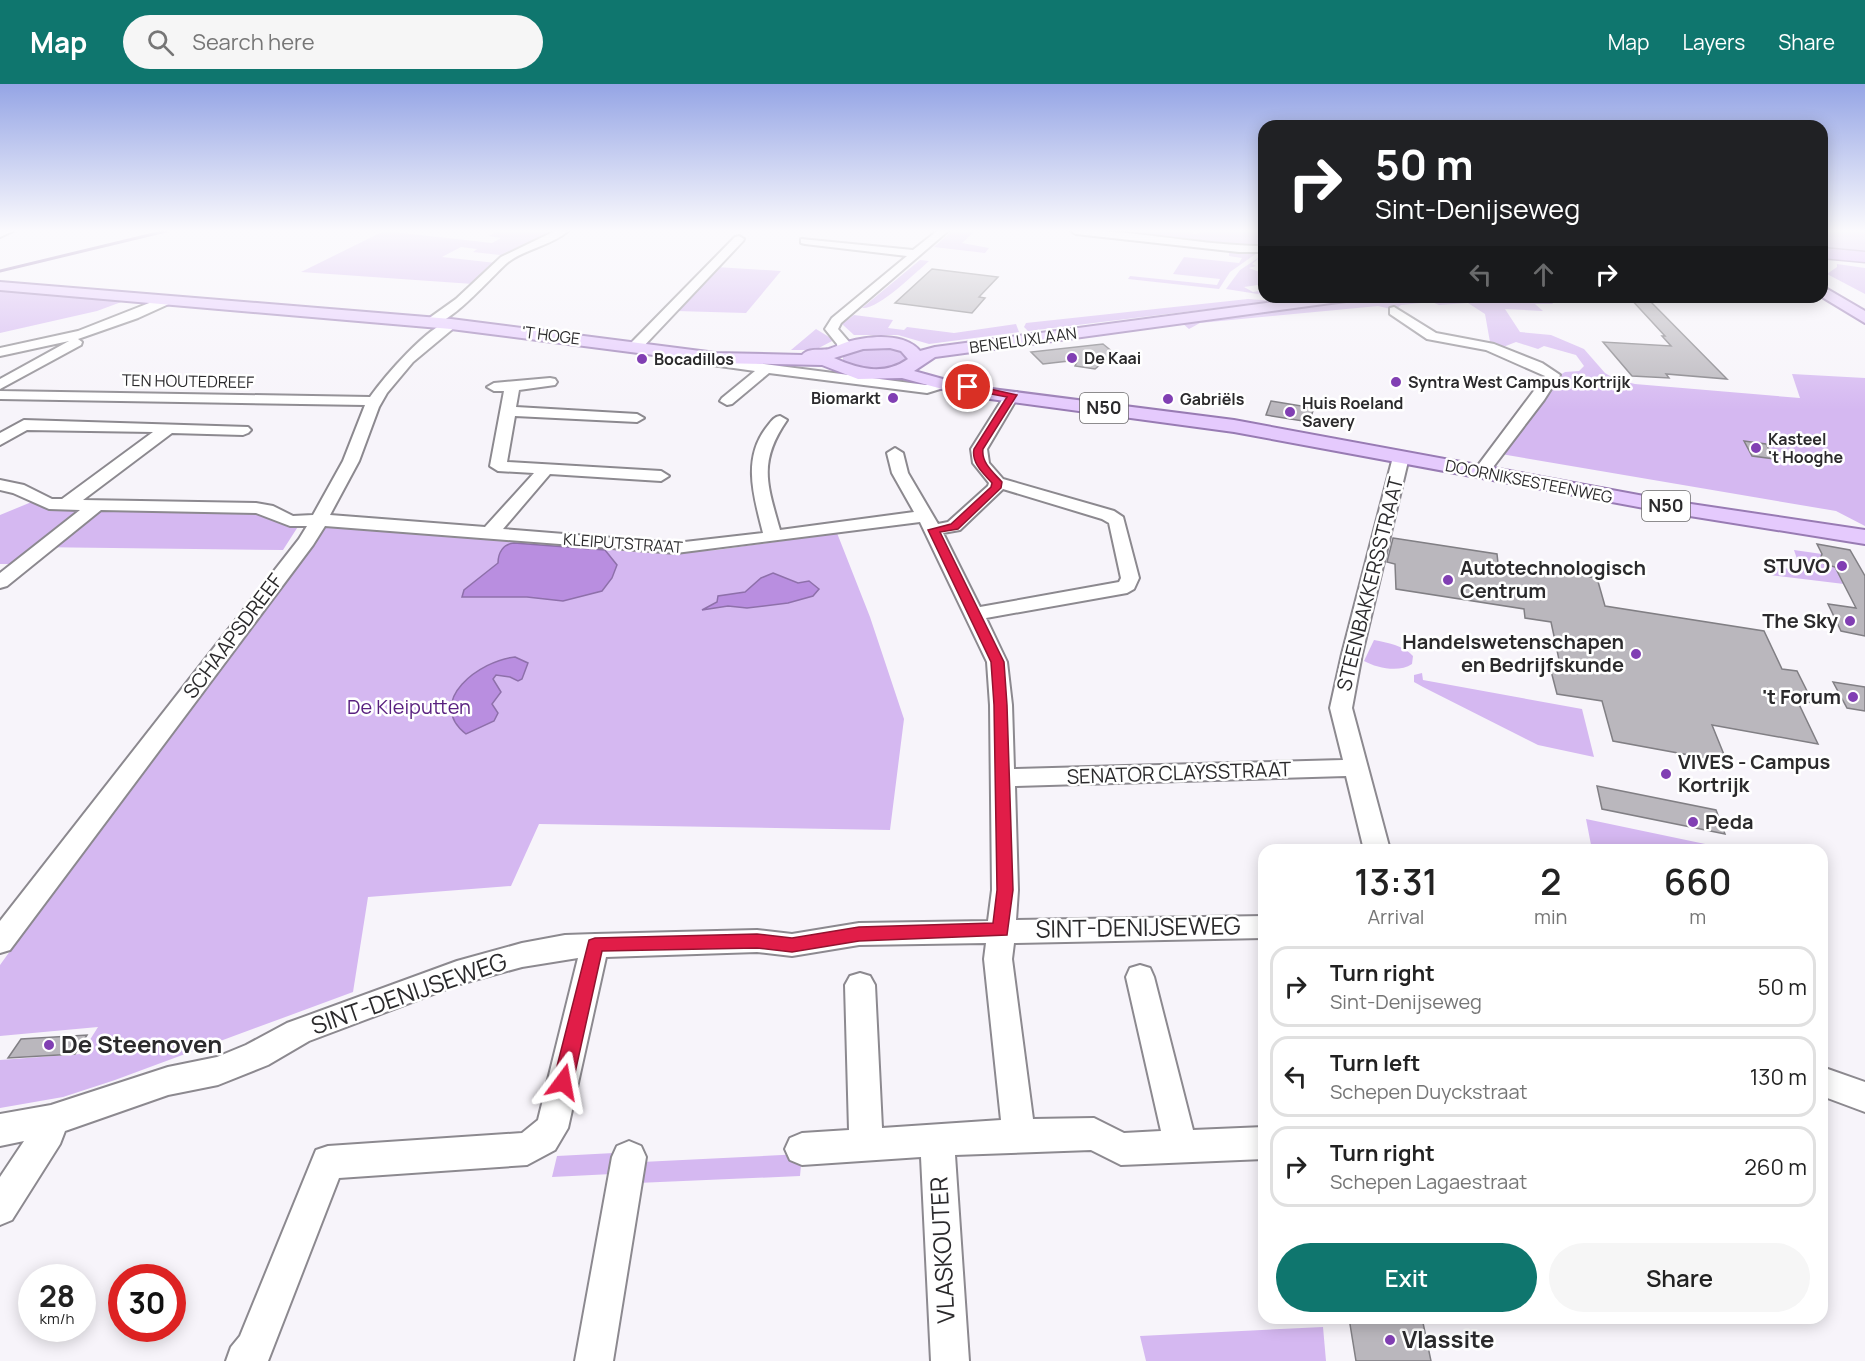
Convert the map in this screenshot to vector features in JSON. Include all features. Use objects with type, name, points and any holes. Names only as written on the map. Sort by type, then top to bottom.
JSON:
[{"type":"main road","name":"'T HOGE","points":[[55,291],[432,322],[636,346],[708,358],[817,360],[838,355]]},
{"type":"main road","points":[[1837,291],[1865,308]]},
{"type":"main road","points":[[1828,294],[1865,318]]},
{"type":"main road","name":"BENELUXLAAN","points":[[911,357],[931,348],[1280,303]]},
{"type":"main road","name":"BENELUXLAAN","points":[[911,357],[1301,303]]},
{"type":"main road","name":"N50","points":[[867,343],[888,343],[911,357],[892,372],[861,374],[844,369],[838,355],[867,343]]},
{"type":"main road","name":"'T HOGE","points":[[911,357],[919,372],[945,384]]},
{"type":"main road","name":"'T HOGE","points":[[892,372],[979,393],[1012,395],[1195,420]]},
{"type":"main road","name":"DOORNIKSESTEENWEG","points":[[1195,420],[1734,518],[1865,537]]},
{"type":"street","points":[[432,322],[471,291]]},
{"type":"street","points":[[636,346],[690,291]]},
{"type":"street","points":[[838,355],[844,343],[832,332],[833,326],[872,291]]},
{"type":"street","points":[[0,352],[82,334],[167,300]]},
{"type":"street","points":[[1394,311],[1432,336],[1489,347],[1537,366],[1553,375],[1545,389],[1481,472]]},
{"type":"street","name":"SCHAAPSDREEF","points":[[0,942],[307,542],[357,448],[375,400],[387,384],[431,338],[451,324]]},
{"type":"street","points":[[833,326],[852,339],[867,343]]},
{"type":"street","points":[[0,385],[78,341],[82,334]]},
{"type":"street","name":"'T HOGE","points":[[708,358],[765,369],[927,389],[945,384]]},
{"type":"street","points":[[727,401],[765,369]]},
{"type":"street","points":[[494,387],[550,382]]},
{"type":"street","points":[[512,386],[498,466],[661,476]]},
{"type":"street","name":"TEN HOUTEDREEF","points":[[0,394],[375,400]]},
{"type":"street","points":[[974,614],[1120,589],[1127,585],[1130,578],[1118,521],[1108,515],[998,482],[984,468],[978,455],[979,449],[1012,395]]},
{"type":"street","points":[[0,440],[47,410]]},
{"type":"street","points":[[508,411],[637,418]]},
{"type":"street","points":[[773,537],[758,474],[759,455],[780,420]]},
{"type":"street","points":[[24,425],[243,430]]},
{"type":"street","points":[[66,504],[169,428]]},
{"type":"street","points":[[896,453],[900,473],[929,523],[997,662],[1003,778],[1005,890],[998,959],[1019,1135]]},
{"type":"street","name":"STEENBAKKERSSTRAAT","points":[[1375,844],[1341,708],[1341,698],[1401,457]]},
{"type":"street","points":[[490,533],[546,469]]},
{"type":"street","name":"KLEIPUTSTRAAT","points":[[0,485],[18,489],[49,504],[256,508],[267,510],[290,521],[320,520],[676,548],[929,523],[954,526],[996,488],[998,482]]},
{"type":"street","points":[[0,582],[97,505]]},
{"type":"street","name":"SENATOR CLAYSSTRAAT","points":[[1003,778],[1356,768]]},
{"type":"street","name":"SINT-DENIJSEWEG","points":[[0,1130],[51,1120],[168,1081],[218,1071],[257,1055],[298,1032],[457,973],[565,947],[757,941],[792,945],[859,934],[1258,927]]},
{"type":"street","points":[[245,1361],[254,1349],[328,1161],[527,1149],[548,1133],[552,1128],[595,945]]},
{"type":"street","points":[[1140,977],[1181,1146]]},
{"type":"street","points":[[860,985],[866,1143]]},
{"type":"street","points":[[1828,1083],[1865,1097]]},
{"type":"street","points":[[0,1208],[48,1133],[51,1120]]},
{"type":"street","points":[[802,1149],[866,1143],[1019,1135],[1094,1134],[1121,1149],[1258,1143]]},
{"type":"street","name":"VLASKOUTER","points":[[937,1140],[950,1361]]},
{"type":"street","points":[[594,1361],[629,1157]]},
{"type":"green space","points":[[0,291],[124,301],[97,311],[0,333]]},
{"type":"green space","points":[[695,291],[765,291],[746,313],[676,311]]},
{"type":"green space","points":[[883,291],[895,291],[877,303],[862,308]]},
{"type":"green space","points":[[1236,291],[1258,291],[1258,294]]},
{"type":"green space","points":[[1258,300],[1258,303],[1028,331],[1024,327],[1026,323]]},
{"type":"green space","points":[[1335,303],[1422,303],[1401,305],[1395,310],[1378,306],[1200,323],[1189,329],[1182,323]]},
{"type":"green space","points":[[1434,303],[1468,303],[1439,305]]},
{"type":"green space","points":[[1468,303],[1552,303],[1535,304],[1543,311],[1505,309],[1520,332],[1551,335],[1584,349],[1605,373],[1615,379],[1635,384],[1800,398],[1792,374],[1865,378],[1865,526],[1836,511],[1501,454],[1560,375],[1565,372],[1579,371],[1584,366],[1576,355],[1544,346],[1538,349],[1516,342],[1498,349],[1486,345],[1490,342],[1485,314]]},
{"type":"green space","points":[[854,315],[893,320],[888,328],[904,330],[907,327],[954,333],[1016,324],[1019,332],[929,344],[898,335],[854,335],[842,324]]},
{"type":"green space","points":[[816,329],[834,340],[815,350],[791,350]]},
{"type":"green space","points":[[874,345],[902,349],[909,357],[900,366],[880,371],[843,363],[843,354]]},
{"type":"green space","points":[[34,501],[259,512],[285,525],[299,525],[283,550],[31,547],[10,564],[0,564],[0,515]]},
{"type":"green space","name":"De Kleiputten","points":[[329,523],[518,541],[678,552],[717,550],[837,533],[870,617],[904,719],[890,830],[539,824],[511,886],[368,897],[353,992],[115,1080],[63,1097],[0,1108],[0,1060],[81,1054],[98,1027],[0,1036],[0,965],[161,742]]},
{"type":"green space","points":[[1794,550],[1829,555],[1820,561],[1835,567],[1844,584],[1769,575],[1766,565],[1801,571]]},
{"type":"green space","points":[[1374,640],[1405,649],[1413,656],[1412,664],[1401,668],[1388,668],[1364,661]]},
{"type":"green space","points":[[1422,673],[1423,680],[1582,709],[1594,757],[1538,745],[1414,682],[1414,675]]},
{"type":"green space","points":[[1586,819],[1705,844],[1672,844],[1591,844]]},
{"type":"green space","points":[[614,1153],[612,1174],[552,1177],[557,1156]]},
{"type":"green space","points":[[802,1154],[800,1176],[637,1183],[642,1162]]},
{"type":"green space","points":[[1323,1327],[1326,1361],[1146,1361],[1140,1336]]},
{"type":"shaded area","points":[[514,543],[605,550],[617,565],[612,578],[602,591],[563,601],[527,597],[462,597],[464,590],[498,563],[504,547]]},
{"type":"shaded area","points":[[773,573],[798,583],[809,581],[819,589],[813,596],[788,603],[747,608],[728,606],[702,610],[717,602],[718,596],[745,592],[761,578]]},
{"type":"shaded area","points":[[515,657],[528,663],[522,679],[518,681],[496,675],[493,679],[501,692],[492,704],[498,713],[494,721],[466,734],[455,721],[451,708],[454,696],[473,674],[501,660]]},
{"type":"building","points":[[909,291],[985,291],[979,297],[985,298],[972,313],[895,303]]},
{"type":"building","points":[[1635,303],[1652,303],[1727,379],[1666,374],[1669,378],[1632,376],[1603,342],[1671,346],[1662,336],[1665,336]]},
{"type":"building","name":"De Kaai","points":[[1103,344],[1114,353],[1095,369],[1075,366],[1078,360],[1043,364],[1031,352]]},
{"type":"building","name":"Huis Roeland Savery","points":[[1271,401],[1314,408],[1309,422],[1266,415]]},
{"type":"building","name":"Kasteel 't Hooghe","points":[[1744,441],[1766,444],[1775,459],[1752,456]]},
{"type":"building","points":[[1393,538],[1497,554],[1498,563],[1597,578],[1605,606],[1764,631],[1782,669],[1797,671],[1813,703],[1797,700],[1818,744],[1712,725],[1727,762],[1613,741],[1602,701],[1557,694],[1550,667],[1561,669],[1551,622],[1525,618],[1524,609],[1396,589],[1395,564],[1387,562]]},
{"type":"building","points":[[1817,544],[1850,550],[1865,576],[1865,636],[1841,631],[1828,604],[1856,608],[1835,567],[1819,562],[1822,554]]},
{"type":"building","name":"'t Forum","points":[[1833,682],[1865,687],[1865,711],[1847,708]]},
{"type":"building","name":"Peda","points":[[1597,786],[1716,810],[1725,834],[1602,809]]},
{"type":"building","name":"De Steenoven","points":[[87,1035],[75,1054],[8,1058],[21,1039]]},
{"type":"building","name":"Vlassite","points":[[1350,1324],[1423,1324],[1431,1361],[1356,1361]]},
{"type":"place","name":"De Kaai","points":[[1072,358]]},
{"type":"place","name":"Bocadillos","points":[[642,359]]},
{"type":"place","name":"Syntra West Campus Kortrijk","points":[[1396,382]]},
{"type":"place","name":"Biomarkt","points":[[893,398]]},
{"type":"place","name":"Gabriëls","points":[[1168,399]]},
{"type":"place","name":"Huis Roeland Savery","points":[[1290,412]]},
{"type":"place","name":"Kasteel 't Hooghe","points":[[1756,448]]},
{"type":"place","name":"STUVO","points":[[1842,566]]},
{"type":"place","name":"Autotechnologisch Centrum","points":[[1448,580]]},
{"type":"place","name":"The Sky","points":[[1850,621]]},
{"type":"place","name":"Handelswetenschapen en Bedrijfskunde","points":[[1636,654]]},
{"type":"place","name":"'t Forum","points":[[1853,697]]},
{"type":"place","name":"VIVES - Campus Kortrijk","points":[[1666,774]]},
{"type":"place","name":"Peda","points":[[1693,822]]},
{"type":"place","name":"De Steenoven","points":[[49,1045]]},
{"type":"place","name":"Vlassite","points":[[1390,1340]]},
{"type":"route","points":[[563,1082],[595,945],[757,941],[792,945],[859,934],[1001,930],[1005,890],[1001,705],[997,662],[933,530],[954,526],[996,488],[998,482],[984,468],[978,455],[979,449],[1012,395],[968,387]]}]
